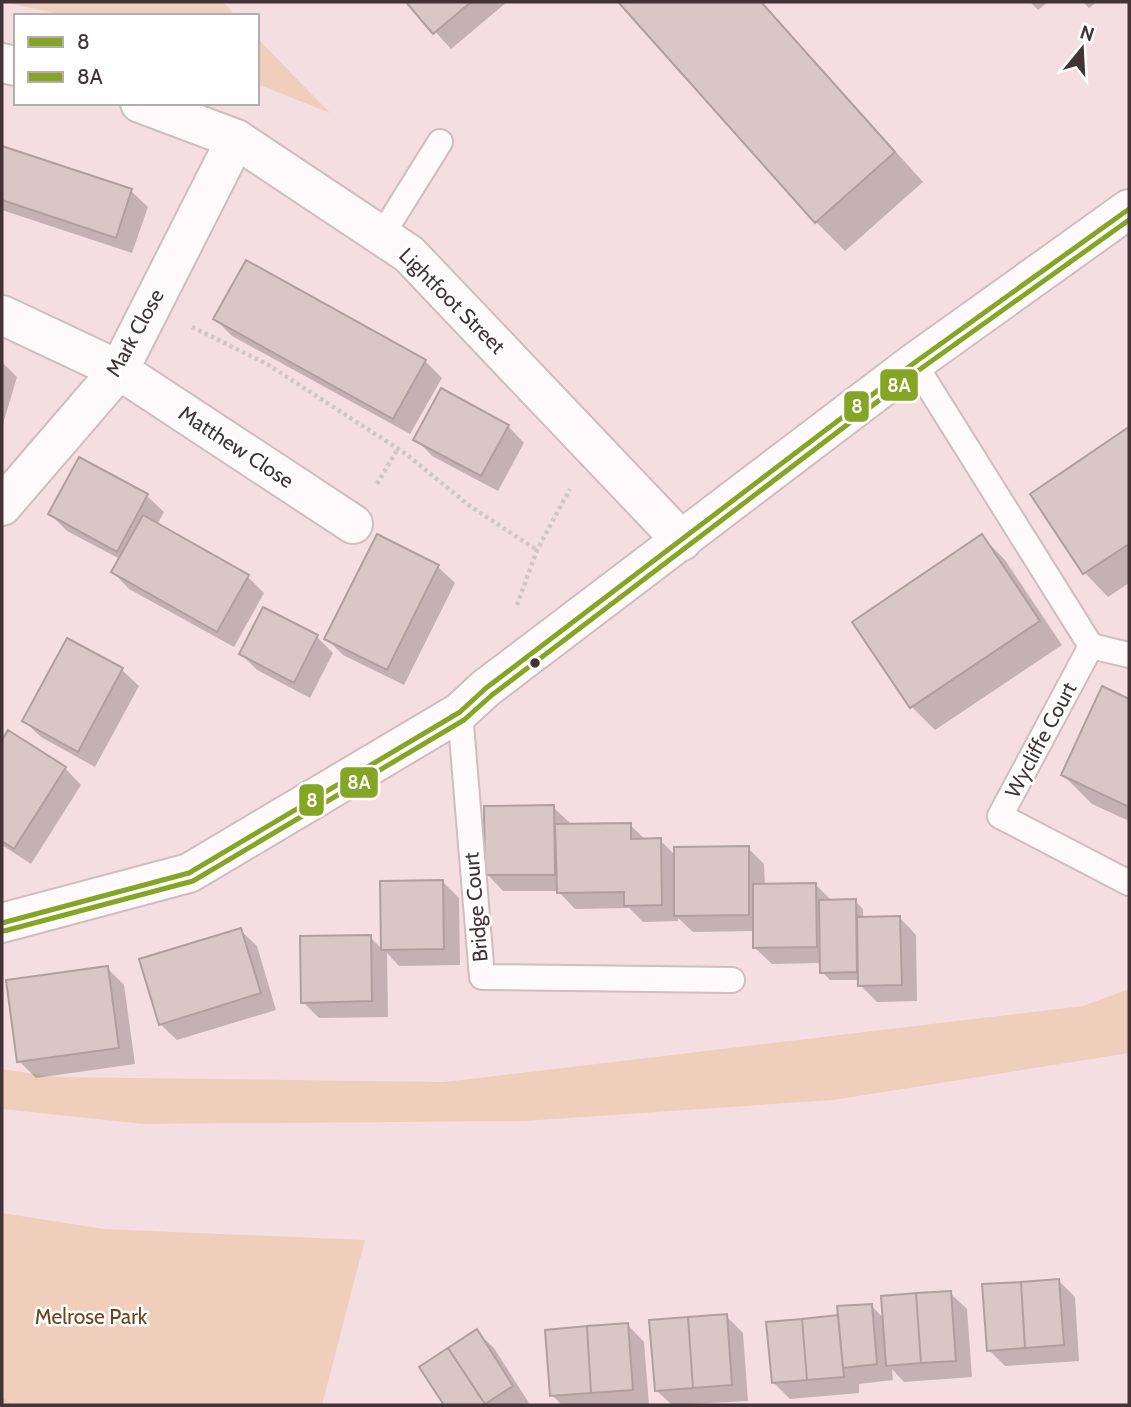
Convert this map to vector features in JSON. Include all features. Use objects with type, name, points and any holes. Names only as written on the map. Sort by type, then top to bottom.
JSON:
[{"type":"street","name":"Lightfoot Street","points":[[145,105],[236,139],[409,254],[682,541]]},
{"type":"street","name":"Mark Close","points":[[2,506],[119,370],[236,139]]},
{"type":"street","points":[[2,923],[189,873],[460,712],[486,688],[914,363],[1129,209]]},
{"type":"street","name":"Matthew Close","points":[[2,316],[119,370],[353,524]]},
{"type":"lane","points":[[382,235],[440,142]]},
{"type":"lane","points":[[914,363],[1091,646],[1129,655]]},
{"type":"lane","name":"Wycliffe Court","points":[[1091,646],[1000,816],[1129,883]]},
{"type":"lane","name":"Bridge Court","points":[[460,712],[482,977],[732,980]]},
{"type":"path","points":[[151,307],[267,364],[406,454],[470,506],[537,550]]},
{"type":"path","points":[[514,613],[537,550],[593,446]]},
{"type":"path","points":[[2,1400],[9,1405]]},
{"type":"green space","points":[[4,2],[223,2],[234,14],[58,14]]},
{"type":"green space","points":[[259,40],[330,113],[259,85]]},
{"type":"green space","points":[[1129,989],[1129,1053],[833,1100],[524,1121],[144,1124],[2,1109],[2,1069],[55,1077],[444,1082],[1083,1006]]},
{"type":"green space","name":"Melrose Park","points":[[2,1213],[104,1229],[365,1240],[322,1405],[2,1405]]},
{"type":"building","points":[[406,2],[471,2],[433,34]]},
{"type":"building","points":[[618,2],[761,2],[895,152],[815,223]]},
{"type":"building","points":[[2,146],[132,189],[116,238],[2,200]]},
{"type":"building","points":[[246,260],[426,360],[393,419],[213,319]]},
{"type":"building","points":[[441,388],[509,425],[481,476],[413,440]]},
{"type":"building","points":[[1129,427],[1129,544],[1083,574],[1030,494]]},
{"type":"building","points":[[79,457],[148,494],[117,552],[48,514]]},
{"type":"building","points":[[143,515],[249,575],[217,632],[111,572]]},
{"type":"building","points":[[377,534],[439,565],[387,670],[324,639]]},
{"type":"building","points":[[982,534],[1040,621],[910,708],[852,622]]},
{"type":"building","points":[[263,607],[318,635],[294,683],[239,654]]},
{"type":"building","points":[[67,638],[123,668],[78,752],[22,721]]},
{"type":"building","points":[[1102,686],[1129,699],[1129,807],[1061,775]]},
{"type":"building","points":[[8,730],[66,767],[14,849],[2,841],[2,740]]},
{"type":"building","points":[[554,805],[555,875],[485,875],[484,806]]},
{"type":"building","points":[[631,823],[631,839],[661,838],[662,905],[624,906],[624,892],[557,893],[555,824]]},
{"type":"building","points":[[749,846],[749,915],[674,916],[674,847]]},
{"type":"building","points":[[443,880],[444,949],[381,950],[380,881]]},
{"type":"building","points":[[816,883],[817,947],[753,948],[753,884]]},
{"type":"building","points":[[856,899],[857,972],[820,973],[819,900]]},
{"type":"building","points":[[900,916],[902,985],[858,986],[857,917]]},
{"type":"building","points":[[241,928],[261,993],[159,1025],[139,959]]},
{"type":"building","points":[[371,935],[372,1001],[301,1003],[300,936]]},
{"type":"building","points":[[108,966],[119,1048],[17,1062],[6,980]]},
{"type":"building","points":[[1059,1279],[1064,1345],[1025,1348],[1021,1282]]},
{"type":"building","points":[[1021,1282],[1025,1348],[987,1351],[982,1284]]},
{"type":"building","points":[[951,1291],[956,1361],[921,1363],[916,1293]]},
{"type":"building","points":[[916,1293],[921,1363],[886,1366],[881,1296]]},
{"type":"building","points":[[872,1304],[877,1364],[843,1368],[837,1306]]},
{"type":"building","points":[[727,1314],[732,1385],[693,1388],[688,1317]]},
{"type":"building","points":[[838,1315],[844,1377],[807,1380],[802,1319]]},
{"type":"building","points":[[688,1317],[693,1388],[655,1391],[649,1320]]},
{"type":"building","points":[[802,1319],[807,1380],[772,1383],[766,1322]]},
{"type":"building","points":[[628,1323],[633,1390],[591,1393],[587,1326]]},
{"type":"building","points":[[587,1326],[591,1393],[550,1396],[545,1330]]},
{"type":"building","points":[[477,1329],[513,1386],[485,1404],[448,1348]]},
{"type":"building","points":[[448,1348],[485,1404],[444,1405],[419,1367]]},
{"type":"transit line","name":"8","points":[[2,923],[189,873],[460,712],[486,688],[914,363],[1129,209]]},
{"type":"transit line","name":"8A","points":[[4,931],[193,881],[464,720],[492,695],[919,370],[1129,220]]}]
